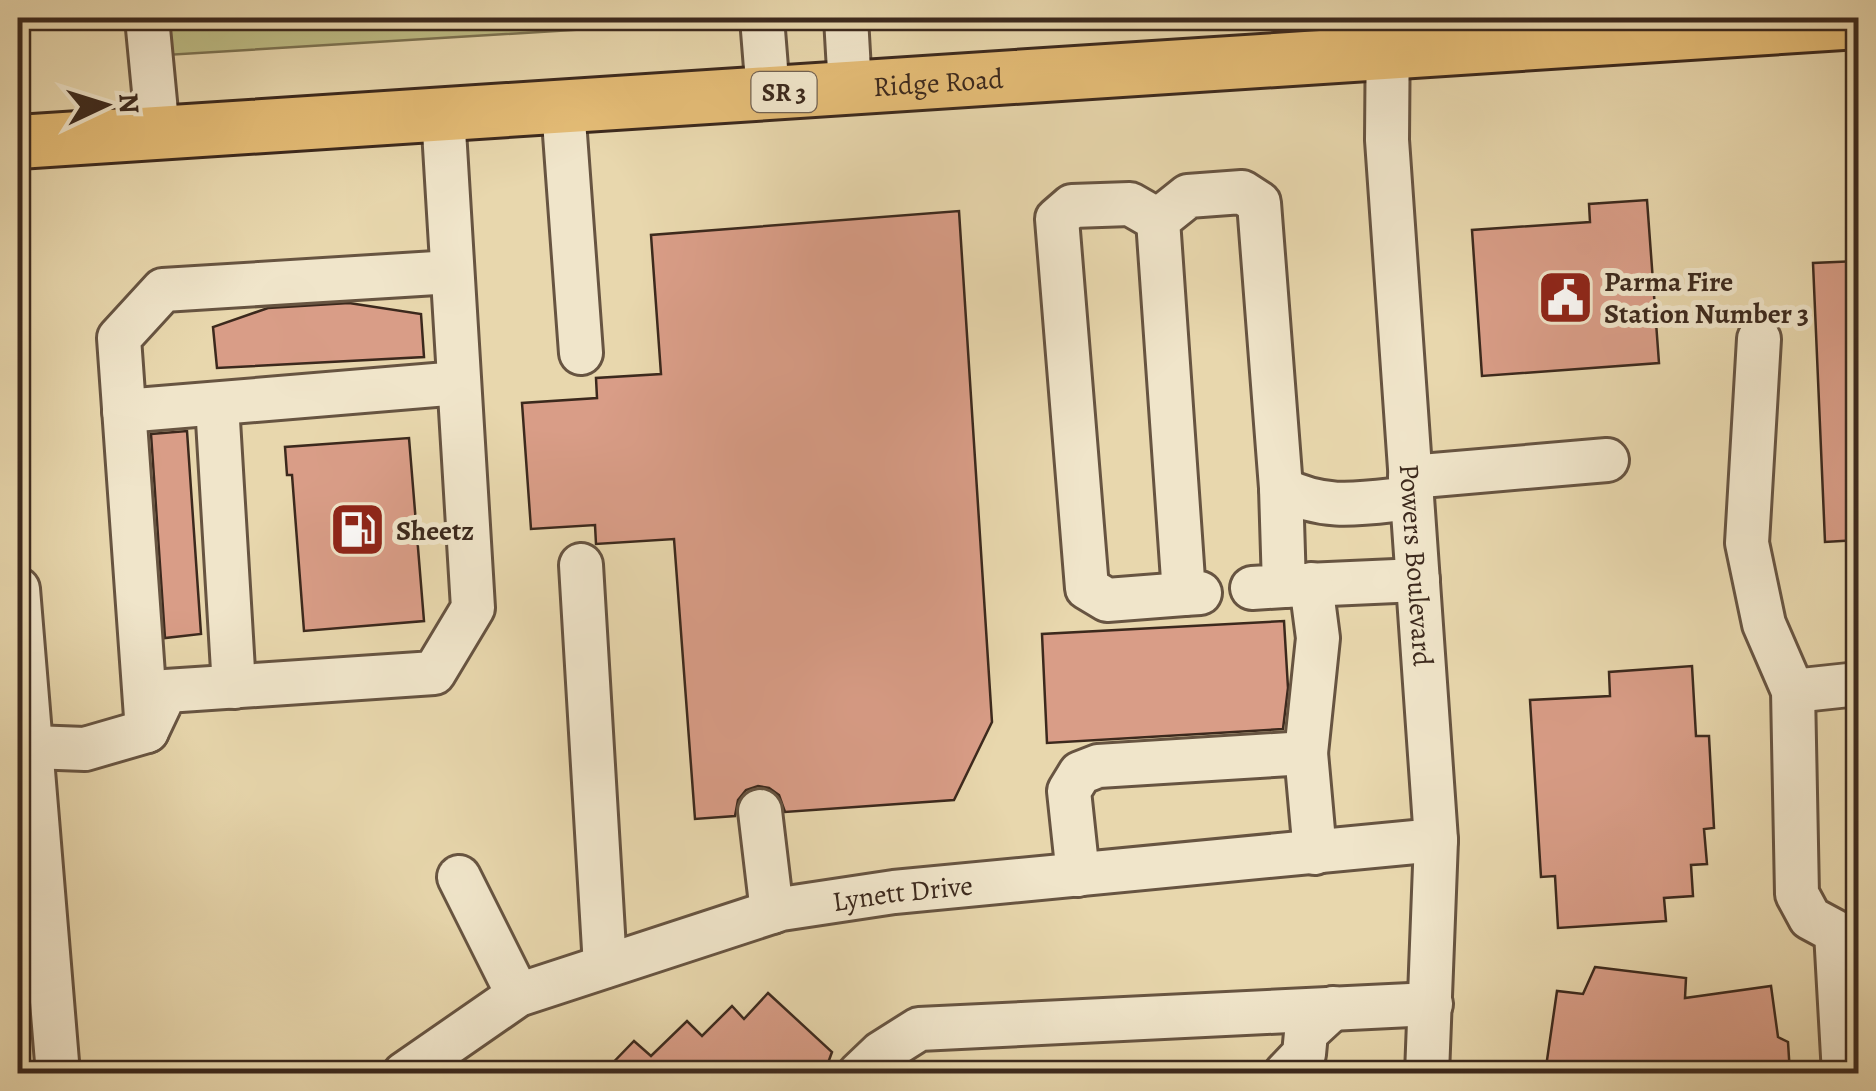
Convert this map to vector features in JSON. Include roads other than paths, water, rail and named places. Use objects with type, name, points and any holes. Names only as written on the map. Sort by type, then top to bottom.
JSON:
[{"type":"main road","name":"Ridge Road","points":[[18,142],[850,88],[1387,35],[1856,21]]},
{"type":"street","points":[[148,18],[158,133]]},
{"type":"street","points":[[762,18],[768,93]]},
{"type":"street","points":[[846,18],[850,88]]},
{"type":"street","name":"Powers Boulevard","points":[[1387,35],[1387,140],[1436,840],[1426,1074]]},
{"type":"street","points":[[564,107],[581,354]]},
{"type":"street","points":[[32,747],[85,749],[147,731],[166,691],[434,672],[473,608],[443,114]]},
{"type":"street","points":[[1158,220],[1188,196],[1242,192],[1259,203],[1281,488],[1282,586],[1318,638],[1306,753],[1314,853]]},
{"type":"street","points":[[1130,204],[1158,220],[1192,593],[1107,600],[1087,588],[1056,219],[1072,206],[1130,204]]},
{"type":"street","points":[[147,731],[119,338],[163,290],[452,272]]},
{"type":"street","points":[[1759,339],[1747,543],[1764,624],[1793,692],[1798,894],[1810,918],[1847,927],[1844,1074]]},
{"type":"street","points":[[124,411],[459,382]]},
{"type":"street","points":[[217,404],[234,686]]},
{"type":"street","points":[[1281,488],[1302,499],[1335,506],[1411,488],[1608,460]]},
{"type":"street","points":[[581,565],[605,966]]},
{"type":"street","points":[[1282,586],[1418,580]]},
{"type":"street","points":[[18,589],[58,1074]]},
{"type":"street","points":[[1793,692],[1858,684]]},
{"type":"street","points":[[1078,875],[1069,791],[1080,774],[1098,766],[1306,753]]},
{"type":"street","points":[[760,812],[772,912]]},
{"type":"street","name":"Lynett Drive","points":[[404,1074],[518,995],[772,912],[894,892],[1436,840]]},
{"type":"street","points":[[459,877],[518,995]]},
{"type":"street","points":[[859,1074],[880,1053],[919,1029],[1320,1021],[1431,1004]]},
{"type":"street","points":[[1256,1074],[1255,1068],[1283,1034],[1320,1021]]},
{"type":"street","points":[[1285,1074],[1304,1054],[1320,1021]]},
{"type":"place","name":"Parma Fire Station Number 3","points":[[1565,297]]},
{"type":"place","name":"Sheetz","points":[[357,530]]}]
